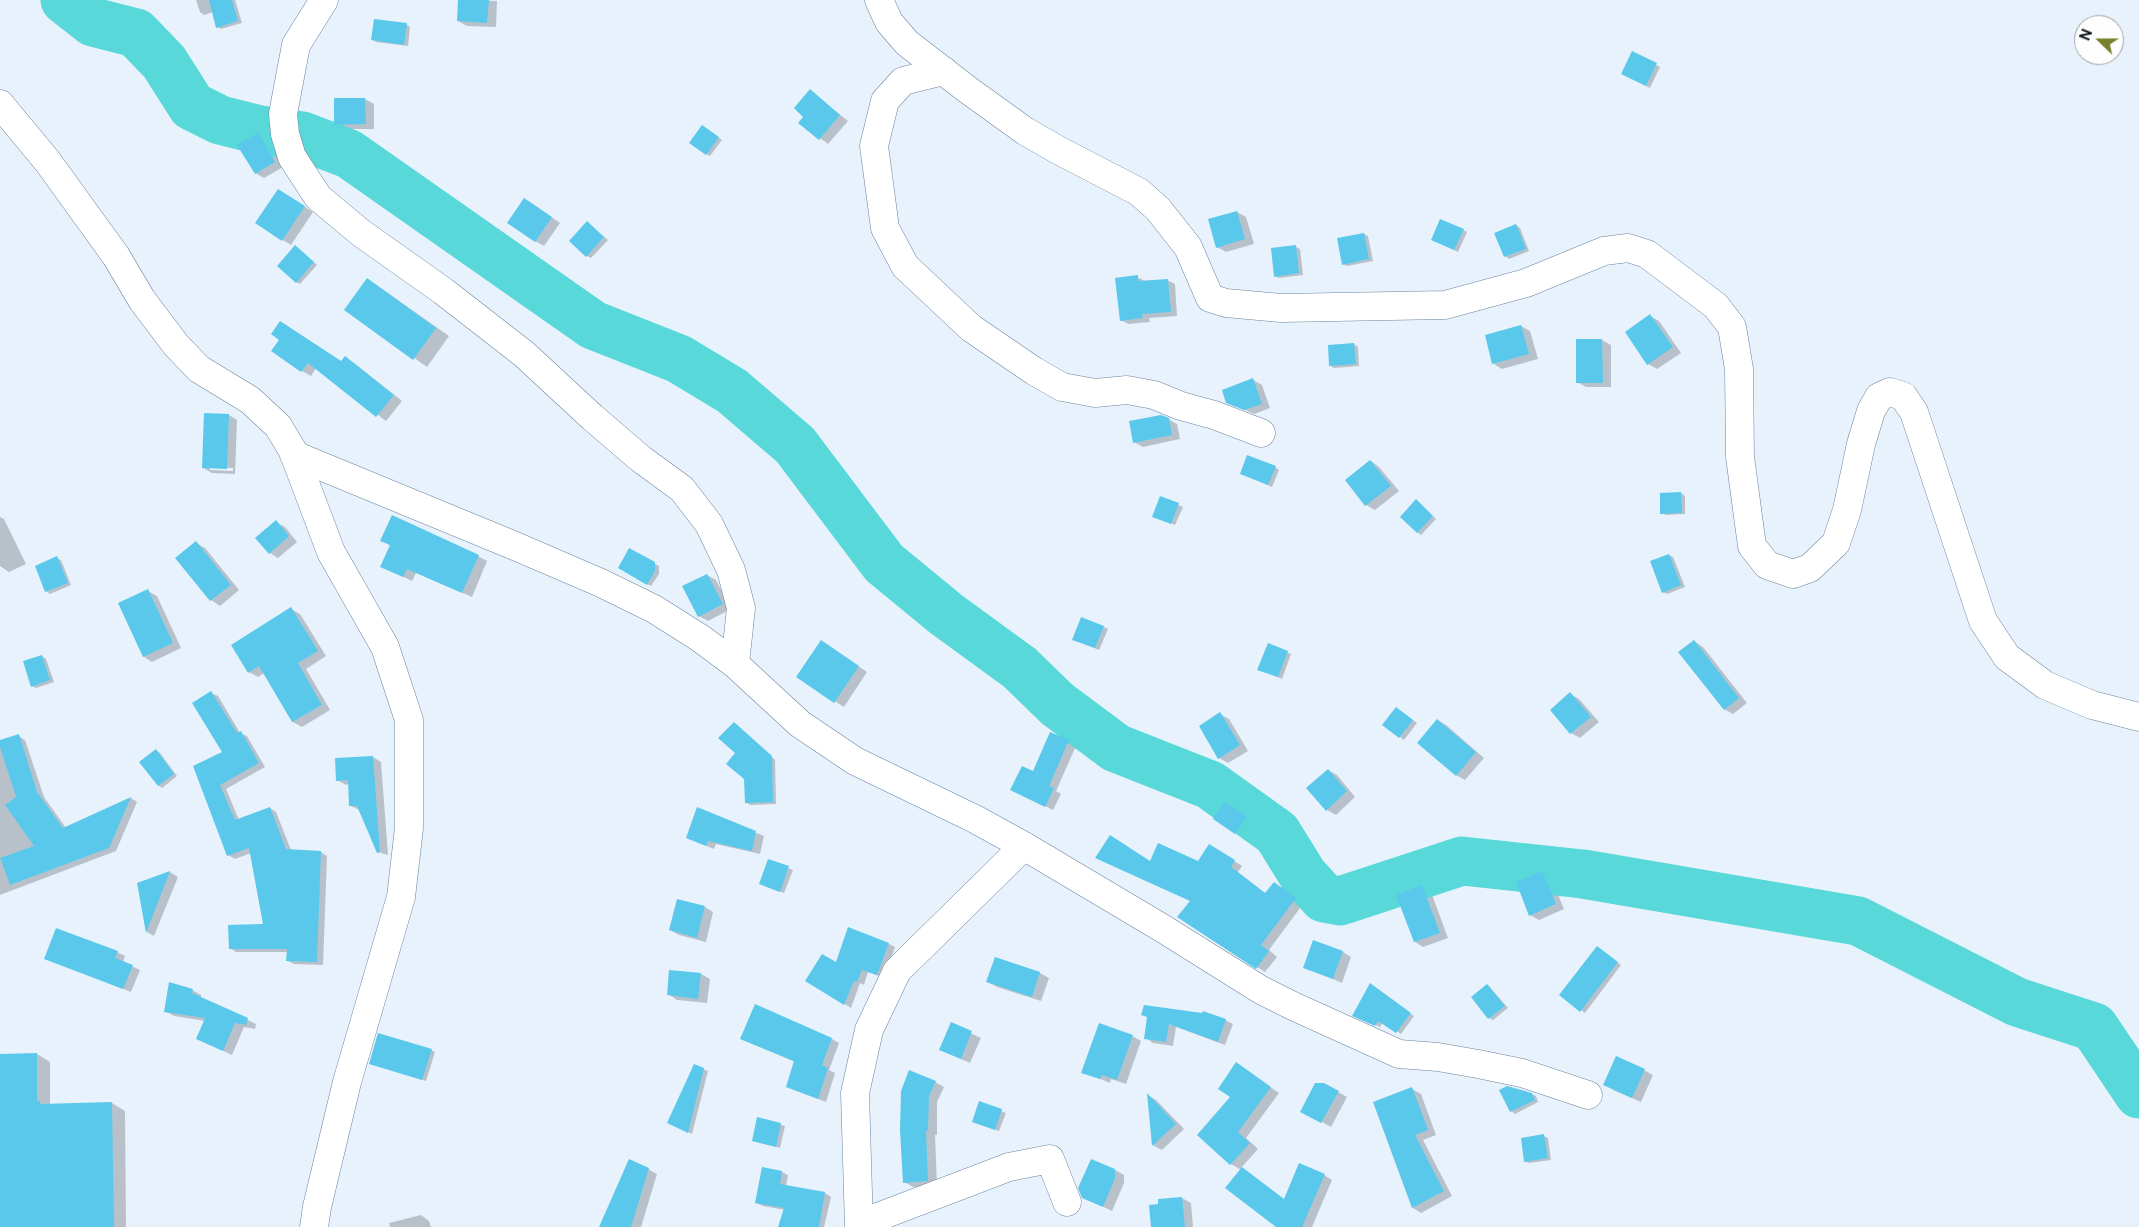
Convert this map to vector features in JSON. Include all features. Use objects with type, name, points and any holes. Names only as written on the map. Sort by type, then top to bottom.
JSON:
[{"type":"street","points":[[324,0],[296,45],[283,114],[285,134],[292,157],[318,196],[361,233],[444,291],[524,354],[641,459],[682,489],[710,524],[732,570],[741,608],[735,664]]},
{"type":"street","points":[[879,0],[889,22],[907,43],[944,72],[1026,131],[1058,150],[1139,192],[1158,209],[1188,247],[1210,298],[1226,303],[1281,308],[1445,305],[1526,283],[1604,251],[1628,248],[1646,254],[1716,306],[1732,327],[1739,369],[1740,456],[1747,516],[1752,546],[1767,564],[1793,574],[1810,568],[1836,543],[1847,510],[1861,444],[1871,411],[1879,397],[1890,392],[1903,396],[1914,412],[1983,621],[2007,656],[2045,684],[2092,705],[2139,716]]},
{"type":"street","points":[[944,72],[903,81],[886,101],[874,146],[885,228],[905,266],[971,328],[1034,371],[1062,387],[1096,393],[1127,390],[1154,395],[1261,433]]},
{"type":"street","points":[[0,104],[48,162],[116,256],[142,300],[176,345],[199,369],[250,400],[278,426],[294,455],[331,552],[385,647],[409,720],[409,828],[401,897],[347,1082],[317,1207],[314,1227]]},
{"type":"street","points":[[294,455],[390,493],[600,583],[654,609],[700,638],[735,664],[800,724],[855,761],[975,819],[1024,846],[1162,928],[1261,990],[1378,1046],[1399,1054],[1438,1057],[1522,1073],[1588,1094]]},
{"type":"street","points":[[865,1224],[855,1093],[869,1030],[896,971],[1024,846]]},
{"type":"street","points":[[865,1224],[1009,1167],[1050,1159],[1067,1202]]},
{"type":"street","points":[[865,1224],[904,1227]]},
{"type":"building","points":[[209,0],[232,0],[238,21],[216,28]]},
{"type":"building","points":[[458,0],[489,0],[487,23],[457,21]]},
{"type":"building","points":[[374,19],[407,23],[404,45],[371,40]]},
{"type":"building","points":[[1632,51],[1657,63],[1646,86],[1621,74]]},
{"type":"building","points":[[810,89],[840,115],[819,140],[798,123],[803,117],[794,108]]},
{"type":"building","points":[[334,98],[365,98],[366,124],[334,125]]},
{"type":"building","points":[[702,125],[719,137],[706,155],[689,143]]},
{"type":"building","points":[[258,133],[275,162],[255,174],[237,145]]},
{"type":"building","points":[[278,189],[305,206],[282,241],[255,223]]},
{"type":"building","points":[[524,198],[552,217],[535,242],[507,223]]},
{"type":"building","points":[[1237,211],[1245,239],[1216,248],[1208,219]]},
{"type":"building","points":[[1440,219],[1464,229],[1454,250],[1431,240]]},
{"type":"building","points":[[587,221],[604,237],[586,257],[569,241]]},
{"type":"building","points":[[1516,224],[1526,249],[1504,257],[1494,233]]},
{"type":"building","points":[[1364,233],[1369,259],[1342,265],[1337,238]]},
{"type":"building","points":[[295,245],[314,262],[296,283],[277,266]]},
{"type":"building","points":[[1296,245],[1299,273],[1274,277],[1271,248]]},
{"type":"building","points":[[1138,275],[1138,281],[1168,279],[1171,312],[1142,314],[1143,318],[1120,321],[1115,278]]},
{"type":"building","points":[[367,278],[436,328],[413,360],[344,310]]},
{"type":"building","points":[[1650,314],[1673,347],[1647,365],[1625,332]]},
{"type":"building","points":[[280,321],[341,361],[345,356],[394,395],[376,417],[308,363],[301,372],[271,351],[279,340],[271,334]]},
{"type":"building","points":[[1521,325],[1529,354],[1492,364],[1485,335]]},
{"type":"building","points":[[1576,339],[1602,339],[1603,383],[1576,383]]},
{"type":"building","points":[[1354,343],[1356,364],[1329,366],[1328,345]]},
{"type":"building","points":[[1253,378],[1262,404],[1244,410],[1226,403],[1222,390]]},
{"type":"building","points":[[204,413],[229,414],[227,469],[202,468]]},
{"type":"building","points":[[1161,415],[1169,418],[1172,435],[1133,443],[1129,421]]},
{"type":"building","points":[[1247,455],[1276,466],[1268,485],[1240,474]]},
{"type":"building","points":[[1370,460],[1391,486],[1365,506],[1345,480]]},
{"type":"building","points":[[1681,492],[1682,513],[1660,514],[1660,493]]},
{"type":"building","points":[[1160,496],[1179,503],[1171,524],[1152,517]]},
{"type":"building","points":[[1416,499],[1433,516],[1417,533],[1400,517]]},
{"type":"building","points":[[392,515],[479,555],[462,593],[407,569],[403,577],[380,567],[390,545],[380,541]]},
{"type":"building","points":[[276,520],[289,536],[269,554],[255,538]]},
{"type":"building","points":[[196,541],[231,585],[210,601],[175,558]]},
{"type":"building","points":[[629,548],[655,562],[655,571],[647,585],[618,568]]},
{"type":"building","points":[[1669,554],[1681,585],[1662,593],[1650,561]]},
{"type":"building","points":[[57,556],[68,583],[45,592],[35,566]]},
{"type":"building","points":[[707,574],[723,604],[698,617],[682,586]]},
{"type":"building","points":[[148,589],[173,643],[143,657],[118,603]]},
{"type":"building","points":[[291,607],[318,651],[298,663],[322,705],[292,722],[259,666],[248,673],[231,645]]},
{"type":"building","points":[[1081,617],[1104,626],[1095,648],[1072,640]]},
{"type":"building","points":[[821,640],[859,666],[834,703],[796,677]]},
{"type":"building","points":[[1694,640],[1739,698],[1724,710],[1678,652]]},
{"type":"building","points":[[1268,643],[1288,651],[1278,677],[1257,670]]},
{"type":"building","points":[[42,655],[50,680],[31,687],[23,661]]},
{"type":"building","points":[[211,691],[237,733],[241,731],[259,763],[220,785],[235,820],[270,807],[286,849],[321,851],[317,962],[286,961],[287,949],[229,949],[228,925],[263,924],[249,848],[227,856],[193,766],[222,752],[192,703]]},
{"type":"building","points":[[1570,692],[1591,717],[1570,734],[1550,710]]},
{"type":"building","points":[[1396,707],[1413,720],[1399,738],[1382,725]]},
{"type":"building","points":[[1220,712],[1240,745],[1218,759],[1199,726]]},
{"type":"building","points":[[1437,719],[1476,752],[1456,776],[1417,743]]},
{"type":"building","points":[[734,722],[772,756],[773,802],[745,803],[744,779],[726,764],[735,753],[718,738]]},
{"type":"building","points":[[1050,732],[1069,740],[1049,786],[1054,788],[1045,807],[1010,790],[1022,766],[1033,771]]},
{"type":"building","points":[[19,734],[37,792],[63,828],[131,797],[109,848],[10,885],[0,858],[34,846],[5,805],[16,797],[0,747],[0,740]]},
{"type":"building","points":[[156,749],[174,774],[158,786],[139,762]]},
{"type":"building","points":[[373,756],[380,852],[377,853],[357,806],[349,806],[348,780],[336,781],[335,758]]},
{"type":"building","points":[[1328,769],[1347,791],[1326,811],[1306,788]]},
{"type":"building","points":[[1225,802],[1247,816],[1235,834],[1213,819]]},
{"type":"building","points":[[697,807],[756,831],[752,851],[708,841],[706,846],[686,838]]},
{"type":"building","points":[[1110,835],[1150,861],[1158,843],[1198,861],[1209,844],[1235,860],[1231,867],[1265,893],[1274,882],[1296,898],[1261,945],[1269,951],[1256,969],[1177,917],[1190,901],[1095,858]]},
{"type":"building","points":[[768,859],[789,866],[780,892],[759,884]]},
{"type":"building","points":[[170,871],[146,933],[137,883]]},
{"type":"building","points":[[1542,871],[1556,904],[1529,916],[1516,882]]},
{"type":"building","points":[[1422,885],[1440,933],[1414,942],[1396,895]]},
{"type":"building","points":[[677,899],[705,906],[697,938],[669,930]]},
{"type":"building","points":[[848,927],[889,943],[877,975],[862,970],[857,982],[854,981],[844,1005],[805,981],[822,954],[836,962]]},
{"type":"building","points":[[56,928],[118,951],[115,958],[133,965],[123,989],[44,959]]},
{"type":"building","points":[[1313,940],[1343,951],[1333,979],[1303,968]]},
{"type":"building","points":[[1597,946],[1618,962],[1580,1012],[1559,995]]},
{"type":"building","points":[[995,957],[1040,972],[1032,997],[986,982]]},
{"type":"building","points":[[669,970],[701,973],[698,999],[667,995]]},
{"type":"building","points":[[169,982],[193,989],[192,993],[248,1018],[246,1025],[235,1023],[223,1051],[196,1039],[205,1018],[164,1012]]},
{"type":"building","points":[[1370,983],[1411,1013],[1396,1033],[1378,1021],[1375,1026],[1352,1016]]},
{"type":"building","points":[[1487,984],[1505,1006],[1488,1019],[1471,997]]},
{"type":"building","points":[[755,1004],[832,1038],[822,1065],[828,1068],[818,1099],[786,1087],[794,1061],[740,1039]]},
{"type":"building","points":[[1144,1005],[1202,1013],[1203,1011],[1226,1019],[1218,1042],[1169,1024],[1166,1042],[1144,1039],[1147,1017],[1141,1015]]},
{"type":"building","points":[[951,1022],[972,1031],[961,1059],[939,1050]]},
{"type":"building","points":[[1099,1023],[1133,1035],[1117,1080],[1102,1075],[1100,1079],[1081,1073]]},
{"type":"building","points":[[378,1033],[432,1049],[422,1080],[369,1064]]},
{"type":"building","points":[[37,1053],[37,1101],[40,1101],[40,1104],[112,1102],[114,1227],[0,1227],[0,1054]]},
{"type":"building","points":[[1616,1056],[1645,1069],[1632,1098],[1603,1085]]},
{"type":"building","points":[[1236,1062],[1271,1087],[1238,1132],[1250,1143],[1230,1165],[1197,1135],[1230,1097],[1218,1089]]},
{"type":"building","points":[[694,1064],[704,1068],[688,1133],[667,1123]]},
{"type":"building","points":[[909,1070],[936,1081],[929,1096],[928,1131],[926,1131],[928,1181],[903,1183],[900,1130],[901,1091]]},
{"type":"building","points":[[1315,1083],[1324,1083],[1339,1091],[1321,1123],[1300,1112]]},
{"type":"building","points":[[1507,1086],[1532,1093],[1535,1100],[1510,1112],[1499,1090]]},
{"type":"building","points":[[1412,1087],[1428,1130],[1415,1135],[1444,1191],[1412,1208],[1373,1102]]},
{"type":"building","points":[[1147,1093],[1176,1124],[1152,1146]]},
{"type":"building","points":[[979,1101],[1002,1109],[995,1130],[972,1122]]},
{"type":"building","points":[[757,1117],[781,1123],[776,1147],[752,1141]]},
{"type":"building","points":[[1544,1134],[1548,1158],[1524,1162],[1521,1138]]},
{"type":"building","points":[[629,1159],[649,1168],[631,1227],[599,1227]]},
{"type":"building","points":[[1091,1159],[1115,1169],[1115,1178],[1103,1207],[1082,1198],[1078,1188]]},
{"type":"building","points":[[1299,1163],[1325,1174],[1302,1227],[1276,1227],[1225,1188],[1242,1167],[1284,1199]]},
{"type":"building","points":[[762,1167],[782,1171],[780,1184],[825,1192],[819,1227],[778,1227],[784,1208],[755,1203]]},
{"type":"building","points":[[1182,1197],[1185,1227],[1151,1227],[1149,1205],[1158,1204],[1158,1199]]},
{"type":"waterway","points":[[65,0],[93,22],[136,33],[164,62],[192,106],[220,120],[260,130],[302,136],[349,154],[593,325],[679,359],[732,391],[795,445],[884,563],[946,614],[1020,668],[1057,704],[1116,748],[1210,785],[1277,833],[1303,875],[1324,898],[1340,901],[1462,861],[1583,874],[1858,921],[2017,1002],[2094,1027],[2139,1094]]}]
